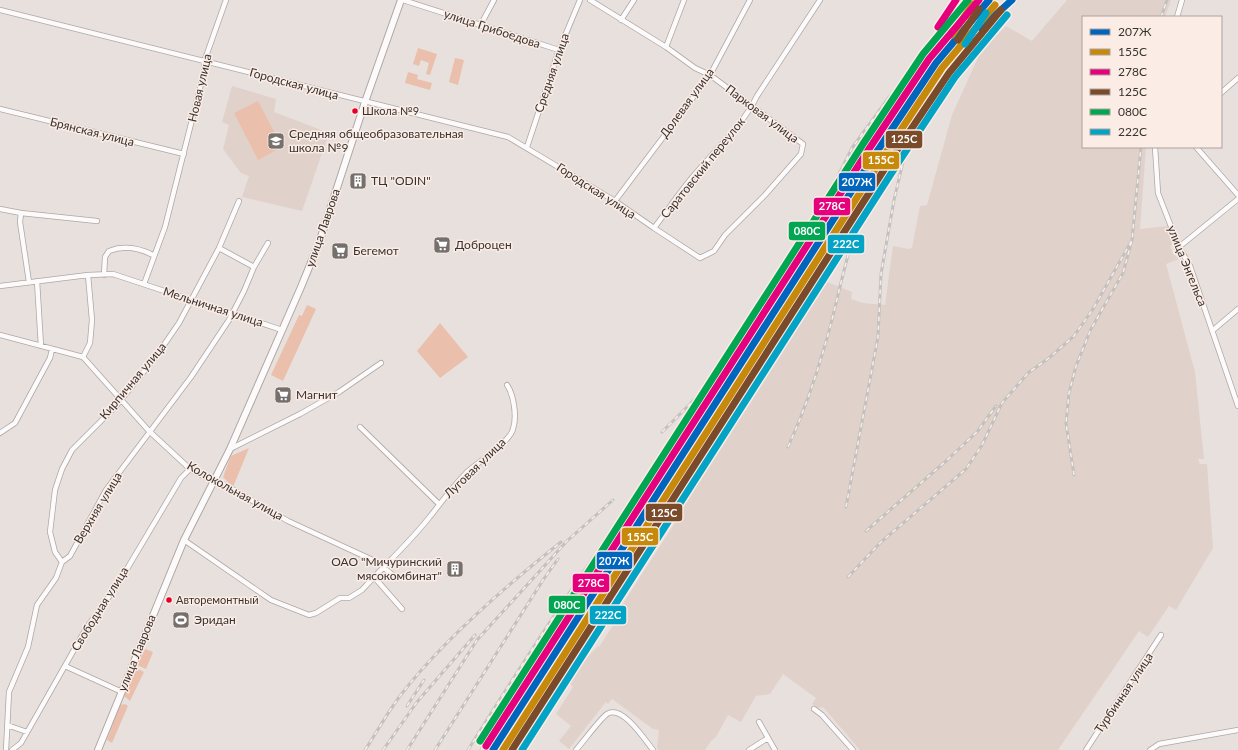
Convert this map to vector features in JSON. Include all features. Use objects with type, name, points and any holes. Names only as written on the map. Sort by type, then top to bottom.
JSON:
[{"type":"main road","name":"улица Лаврова","points":[[98,750],[184,540],[230,449],[319,243],[365,102],[402,0]]},
{"type":"street","name":"Новая улица","points":[[184,154],[204,72],[204,62],[226,0]]},
{"type":"street","name":"улица Грибоедова","points":[[402,0],[559,50]]},
{"type":"street","points":[[480,26],[494,0]]},
{"type":"street","name":"Средняя улица","points":[[527,147],[559,50],[580,0]]},
{"type":"street","name":"Парковая улица","points":[[590,0],[666,47],[695,68],[710,75],[803,144],[801,154],[765,195],[725,235],[714,251],[700,258]]},
{"type":"street","points":[[621,20],[634,0]]},
{"type":"street","points":[[666,47],[684,0]]},
{"type":"street","name":"Долевая улица","points":[[615,201],[710,75],[750,0]]},
{"type":"street","name":"Саратовский переулок","points":[[654,228],[696,173],[752,107],[757,96],[820,0]]},
{"type":"street","points":[[1177,16],[1182,0]]},
{"type":"street","name":"Городская улица","points":[[0,10],[204,62],[274,77],[365,102],[508,137],[615,201],[700,258]]},
{"type":"street","points":[[1222,92],[1238,78]]},
{"type":"street","name":"Брянская улица","points":[[0,109],[184,154]]},
{"type":"street","name":"улица Энгельса","points":[[1155,148],[1158,193],[1179,247],[1190,266],[1238,406]]},
{"type":"street","points":[[1197,148],[1238,195]]},
{"type":"street","points":[[144,284],[153,255],[165,227],[184,154]]},
{"type":"street","points":[[1179,247],[1238,199]]},
{"type":"street","name":"Кирпичная улица","points":[[62,562],[55,552],[50,532],[55,490],[62,469],[72,450],[121,399],[157,355],[179,323],[219,248],[239,201]]},
{"type":"street","points":[[0,209],[22,213],[97,221]]},
{"type":"street","points":[[22,213],[20,222],[29,282]]},
{"type":"street","name":"Верхняя улица","points":[[6,750],[9,692],[28,647],[37,605],[56,578],[62,562],[70,556],[106,490],[191,377],[232,313],[244,291],[254,267],[268,243]]},
{"type":"street","points":[[104,275],[105,257],[109,251],[120,248],[133,248],[153,255]]},
{"type":"street","points":[[219,248],[254,267]]},
{"type":"street","name":"Мельничная улица","points":[[0,286],[88,275],[113,274],[282,330]]},
{"type":"street","points":[[0,335],[83,357],[90,343],[91,327],[88,275]]},
{"type":"street","points":[[37,281],[41,346]]},
{"type":"street","points":[[1212,331],[1238,309]]},
{"type":"street","points":[[0,433],[15,423],[47,365],[52,349]]},
{"type":"street","name":"Колокольная улица","points":[[83,357],[149,431],[190,469],[213,481],[225,485],[288,521],[377,562],[384,566],[394,576]]},
{"type":"street","points":[[230,449],[300,414],[339,392],[381,363]]},
{"type":"street","name":"Луговая улица","points":[[184,540],[271,600],[309,615],[316,613],[340,598],[349,598],[362,590],[402,549],[451,488],[498,447],[513,430],[514,405],[512,393],[507,385]]},
{"type":"street","name":"Луговая улица","points":[[360,427],[439,504]]},
{"type":"street","name":"Свободная улица","points":[[12,750],[21,743],[87,627],[118,584],[165,502],[181,478],[190,469]]},
{"type":"street","points":[[374,577],[402,610]]},
{"type":"street","name":"Турбинная улица","points":[[1086,750],[1162,635]]},
{"type":"street","points":[[65,666],[122,692]]},
{"type":"street","points":[[814,709],[822,715],[853,750]]},
{"type":"street","points":[[576,750],[608,714],[616,712],[626,717],[653,750]]},
{"type":"street","points":[[759,722],[775,750]]},
{"type":"street","points":[[7,725],[27,732]]},
{"type":"street","points":[[1150,750],[1159,744],[1238,730]]},
{"type":"street","points":[[749,750],[768,738]]},
{"type":"shaded area","points":[[1067,0],[1171,0],[1165,16],[1082,16],[1082,148],[1146,148],[1140,229],[1168,226],[1172,245],[1170,246],[1173,254],[1179,259],[1166,264],[1195,372],[1204,459],[1198,459],[1200,464],[1207,464],[1213,548],[1176,610],[1169,606],[1148,637],[1139,631],[1058,750],[860,750],[823,707],[818,708],[812,704],[816,698],[783,674],[770,694],[756,696],[741,722],[728,715],[716,737],[711,741],[705,750],[659,750],[657,748],[659,730],[653,729],[612,699],[608,704],[606,702],[569,749],[559,741],[571,726],[556,714],[573,687],[566,680],[598,646],[599,647],[614,624],[611,622],[680,515],[677,512],[680,506],[674,502],[757,373],[761,375],[776,350],[778,351],[825,281],[852,292],[851,299],[863,303],[885,305],[893,246],[909,249],[912,248],[920,206],[927,205],[952,115],[981,51],[1006,26],[1032,41]]},
{"type":"shaded area","points":[[418,48],[437,54],[430,75],[426,74],[429,63],[421,60],[419,66],[413,64]]},
{"type":"shaded area","points":[[455,58],[464,60],[458,85],[449,82]]},
{"type":"shaded area","points":[[408,72],[418,75],[417,79],[432,83],[430,90],[405,83]]},
{"type":"shaded area","name":"Средняя общеобразовательная школа №9","points":[[232,86],[276,99],[274,112],[329,133],[302,211],[242,197],[249,176],[241,173],[223,149],[229,125],[222,122]]},
{"type":"shaded area","points":[[258,101],[282,147],[258,160],[234,113]]},
{"type":"shaded area","points":[[307,305],[316,309],[283,381],[271,375],[299,315],[302,316]]},
{"type":"shaded area","points":[[440,323],[468,357],[440,378],[417,351]]},
{"type":"shaded area","points":[[249,448],[233,487],[223,477],[231,456]]},
{"type":"shaded area","points":[[145,649],[153,652],[146,669],[137,665]]},
{"type":"shaded area","points":[[136,668],[144,672],[130,701],[124,696]]},
{"type":"shaded area","points":[[125,704],[128,706],[112,743],[107,740],[120,705]]},
{"type":"railway","points":[[761,317],[783,276],[831,195],[961,0]]},
{"type":"railway","points":[[931,62],[956,25],[977,0]]},
{"type":"railway","points":[[1161,16],[1167,0]]},
{"type":"railway","points":[[846,507],[878,337],[881,274],[894,200],[903,162],[913,131],[936,87]]},
{"type":"railway","points":[[838,176],[852,148],[890,96]]},
{"type":"railway","points":[[788,447],[804,409],[829,333],[847,257],[861,214],[880,169],[904,126]]},
{"type":"railway","points":[[1074,475],[1066,423],[1069,393],[1076,366],[1091,329],[1123,273],[1132,240],[1141,148]]},
{"type":"railway","points":[[848,577],[880,543],[966,469],[982,445],[1002,403],[1028,373],[1049,358],[1074,336],[1093,309],[1132,240]]},
{"type":"railway","points":[[713,390],[764,312]]},
{"type":"railway","points":[[662,432],[699,395]]},
{"type":"railway","points":[[468,750],[525,660],[614,528],[710,400]]},
{"type":"railway","points":[[866,531],[977,432],[996,406]]},
{"type":"railway","points":[[488,750],[692,430]]},
{"type":"railway","points":[[407,750],[477,640],[567,541],[613,500]]},
{"type":"railway","points":[[618,530],[635,511]]},
{"type":"railway","points":[[365,750],[400,696],[436,654],[497,595],[561,542]]},
{"type":"railway","points":[[435,750],[543,580],[558,559]]},
{"type":"railway","points":[[498,750],[610,575]]},
{"type":"railway","points":[[383,750],[417,702],[475,635]]},
{"type":"railway","points":[[481,750],[537,663]]},
{"type":"railway","points":[[407,706],[424,680]]},
{"type":"railway","points":[[525,750],[537,725]]},
{"type":"transit line","name":"278С","points":[[938,27],[956,0]]},
{"type":"transit line","name":"080С","points":[[480,741],[863,144],[923,54],[968,0]]},
{"type":"transit line","name":"278С","points":[[486,746],[869,149],[929,59],[979,0]]},
{"type":"transit line","name":"207Ж","points":[[493,750],[876,153],[936,63],[989,0]]},
{"type":"transit line","name":"207Ж","points":[[981,28],[1012,0]]},
{"type":"transit line","name":"155С","points":[[952,35],[973,4]]},
{"type":"transit line","name":"155С","points":[[503,750],[883,157],[942,68],[995,5]]},
{"type":"transit line","name":"125С","points":[[958,40],[979,9]]},
{"type":"transit line","name":"125С","points":[[512,750],[889,162],[949,73],[1001,10]]},
{"type":"transit line","name":"222С","points":[[965,44],[986,13]]},
{"type":"transit line","name":"222С","points":[[522,750],[896,166],[955,77],[1007,15]]},
{"type":"place","name":"Школа №9","points":[[355,111]]},
{"type":"place","name":"Средняя общеобразовательная школа №9","points":[[276,141]]},
{"type":"place","name":"ТЦ \"ODIN\"","points":[[358,181]]},
{"type":"place","name":"Доброцен","points":[[442,245]]},
{"type":"place","name":"Бегемот","points":[[340,251]]},
{"type":"place","name":"Магнит","points":[[283,395]]},
{"type":"place","name":"ОАО \"Мичуринский мясокомбинат\"","points":[[455,569]]},
{"type":"place","name":"Авторемонтный","points":[[169,600]]},
{"type":"place","name":"Эридан","points":[[181,620]]}]
